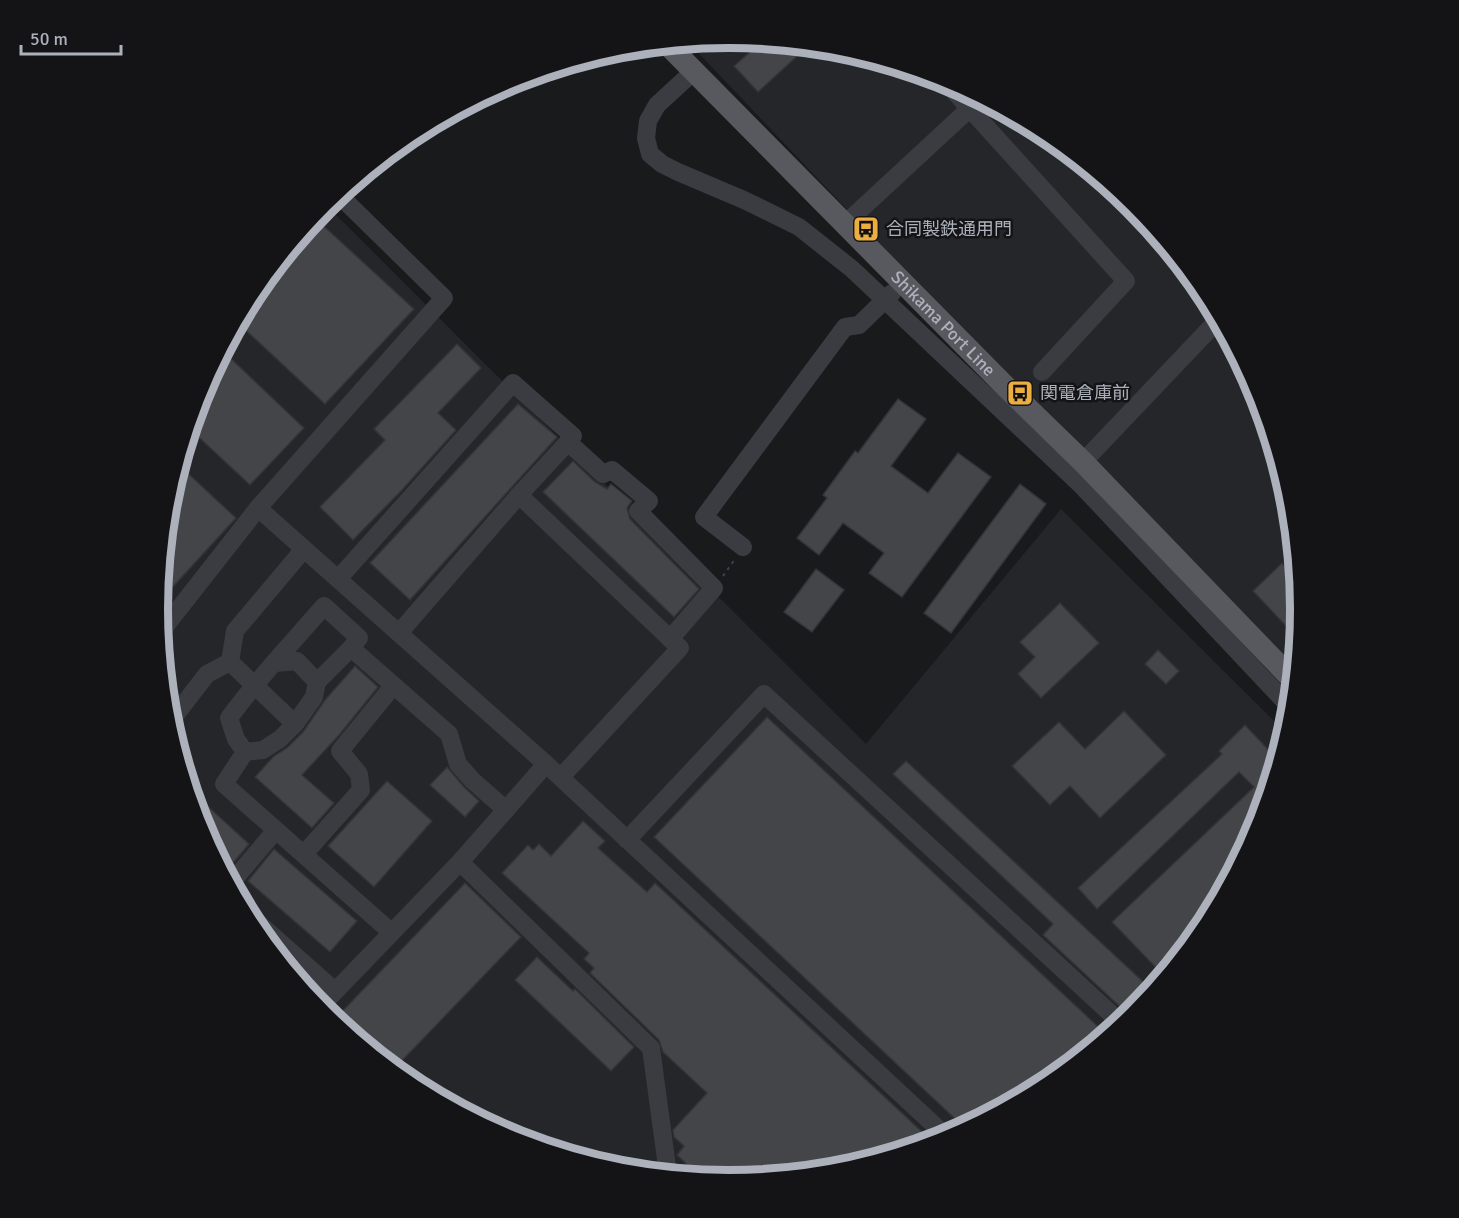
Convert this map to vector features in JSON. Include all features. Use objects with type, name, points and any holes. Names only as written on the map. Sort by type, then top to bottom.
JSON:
[{"type":"main road","name":"Shikama Port Line","points":[[675,51],[1083,462],[1287,673]]},
{"type":"street","points":[[694,71],[657,105],[648,121],[646,138],[650,154],[662,164],[678,172],[744,200],[799,227],[852,269],[1082,486],[1283,700]]},
{"type":"street","points":[[846,223],[975,104]]},
{"type":"street","points":[[976,105],[1126,281],[1042,372]]},
{"type":"street","points":[[169,622],[258,508],[444,298],[345,201]]},
{"type":"street","points":[[742,550],[704,517],[845,327],[859,325],[903,282]]},
{"type":"street","points":[[1083,462],[1213,325]]},
{"type":"street","points":[[338,579],[513,383],[573,436],[399,633]]},
{"type":"street","points":[[568,442],[603,474],[612,470],[649,501],[638,511],[714,588],[670,639]]},
{"type":"street","points":[[519,495],[680,648],[561,777]]},
{"type":"street","points":[[258,508],[561,777],[938,1129]]},
{"type":"street","points":[[230,662],[235,631],[304,549]]},
{"type":"street","points":[[324,606],[359,638],[317,682],[314,697],[295,724],[280,739],[263,750],[245,752],[236,739],[229,718],[253,685],[324,606]]},
{"type":"street","points":[[351,648],[449,734],[458,764],[472,780],[506,810]]},
{"type":"street","points":[[275,663],[297,661],[317,682]]},
{"type":"street","points":[[230,662],[295,724]]},
{"type":"street","points":[[178,712],[207,674],[230,662]]},
{"type":"street","points":[[304,854],[361,790],[359,774],[340,751],[393,686]]},
{"type":"street","points":[[627,840],[764,694],[1114,1017]]},
{"type":"street","points":[[245,752],[224,784],[392,932]]},
{"type":"street","points":[[327,999],[460,862],[546,764]]},
{"type":"street","points":[[237,876],[276,830]]},
{"type":"street","points":[[460,862],[651,1048],[667,1166]]},
{"type":"street","points":[[275,937],[335,991]]},
{"type":"path","points":[[714,588],[742,550]]},
{"type":"shaded area","points":[[695,49],[766,49],[803,53],[875,67],[910,78],[978,106],[1010,123],[1071,164],[1126,212],[1175,267],[1196,297],[1233,361],[1261,429],[1280,500],[1286,536],[1290,609],[1287,672]]},
{"type":"shaded area","points":[[333,212],[866,744],[1061,509],[1278,725],[1261,789],[1233,857],[1196,921],[1151,979],[1099,1031],[1041,1075],[978,1112],[910,1140],[875,1151],[803,1165],[766,1169],[693,1169],[656,1165],[584,1151],[549,1140],[481,1112],[449,1095],[388,1054],[333,1006],[308,979],[284,951],[244,890],[226,857],[198,789],[179,718],[170,646],[168,609],[170,572],[179,500],[198,429],[226,361],[263,297],[284,267]]},
{"type":"building","points":[[749,49],[801,53],[758,92],[734,66],[751,51]]},
{"type":"building","points":[[322,224],[414,309],[325,404],[244,328],[284,267]]},
{"type":"building","points":[[457,344],[481,368],[438,413],[456,430],[353,540],[320,507],[385,440],[374,429]]},
{"type":"building","points":[[229,356],[304,428],[250,485],[196,435],[211,394]]},
{"type":"building","points":[[898,399],[926,419],[891,466],[928,493],[958,453],[991,477],[902,597],[869,573],[884,553],[843,523],[819,555],[797,538],[827,498],[823,495],[855,451],[858,453]]},
{"type":"building","points":[[518,404],[557,437],[410,600],[370,563]]},
{"type":"building","points":[[573,461],[595,482],[607,489],[611,484],[632,501],[627,508],[630,519],[699,589],[674,617],[543,492]]},
{"type":"building","points":[[186,472],[236,518],[169,591],[173,536]]},
{"type":"building","points":[[1020,484],[1046,504],[951,633],[924,613]]},
{"type":"building","points":[[1282,563],[1289,570],[1290,623],[1286,626],[1253,591]]},
{"type":"building","points":[[816,569],[844,590],[812,632],[784,612]]},
{"type":"building","points":[[1060,603],[1099,643],[1041,698],[1018,674],[1035,657],[1020,642]]},
{"type":"building","points":[[1158,650],[1179,671],[1166,684],[1145,664]]},
{"type":"building","points":[[355,666],[378,687],[340,734],[302,775],[334,803],[312,828],[255,777],[273,757],[288,747],[303,732],[325,700]]},
{"type":"building","points":[[1124,711],[1166,755],[1100,818],[1070,786],[1050,805],[1012,766],[1059,722],[1085,749]]},
{"type":"building","points":[[767,717],[1101,1029],[1071,1054],[1010,1095],[958,1121],[654,837]]},
{"type":"building","points":[[1245,725],[1271,753],[1261,789],[1233,857],[1196,921],[1158,970],[1112,922],[1254,787],[1239,772],[1097,909],[1078,888],[1222,754],[1219,751]]},
{"type":"building","points":[[906,761],[1146,984],[1123,1009],[1043,935],[1053,924],[893,774]]},
{"type":"building","points":[[447,767],[479,801],[465,817],[430,785]]},
{"type":"building","points":[[387,781],[432,821],[374,887],[328,846]]},
{"type":"building","points":[[203,802],[249,844],[231,866]]},
{"type":"building","points":[[583,821],[605,841],[598,848],[647,892],[655,883],[925,1134],[875,1151],[803,1165],[766,1169],[691,1169],[677,1155],[684,1146],[674,1137],[673,1130],[707,1093],[663,1052],[659,1040],[590,973],[594,968],[584,959],[589,953],[502,873],[528,845],[533,850],[539,844],[551,856]]},
{"type":"building","points":[[274,849],[357,921],[330,952],[248,881]]},
{"type":"building","points":[[465,883],[521,937],[400,1063],[341,1013]]},
{"type":"building","points":[[537,957],[573,991],[575,989],[634,1047],[611,1071],[515,980]]},
{"type":"place","name":"合同製鉄通用門","points":[[866,229]]},
{"type":"place","name":"関電倉庫前","points":[[1020,393]]}]
